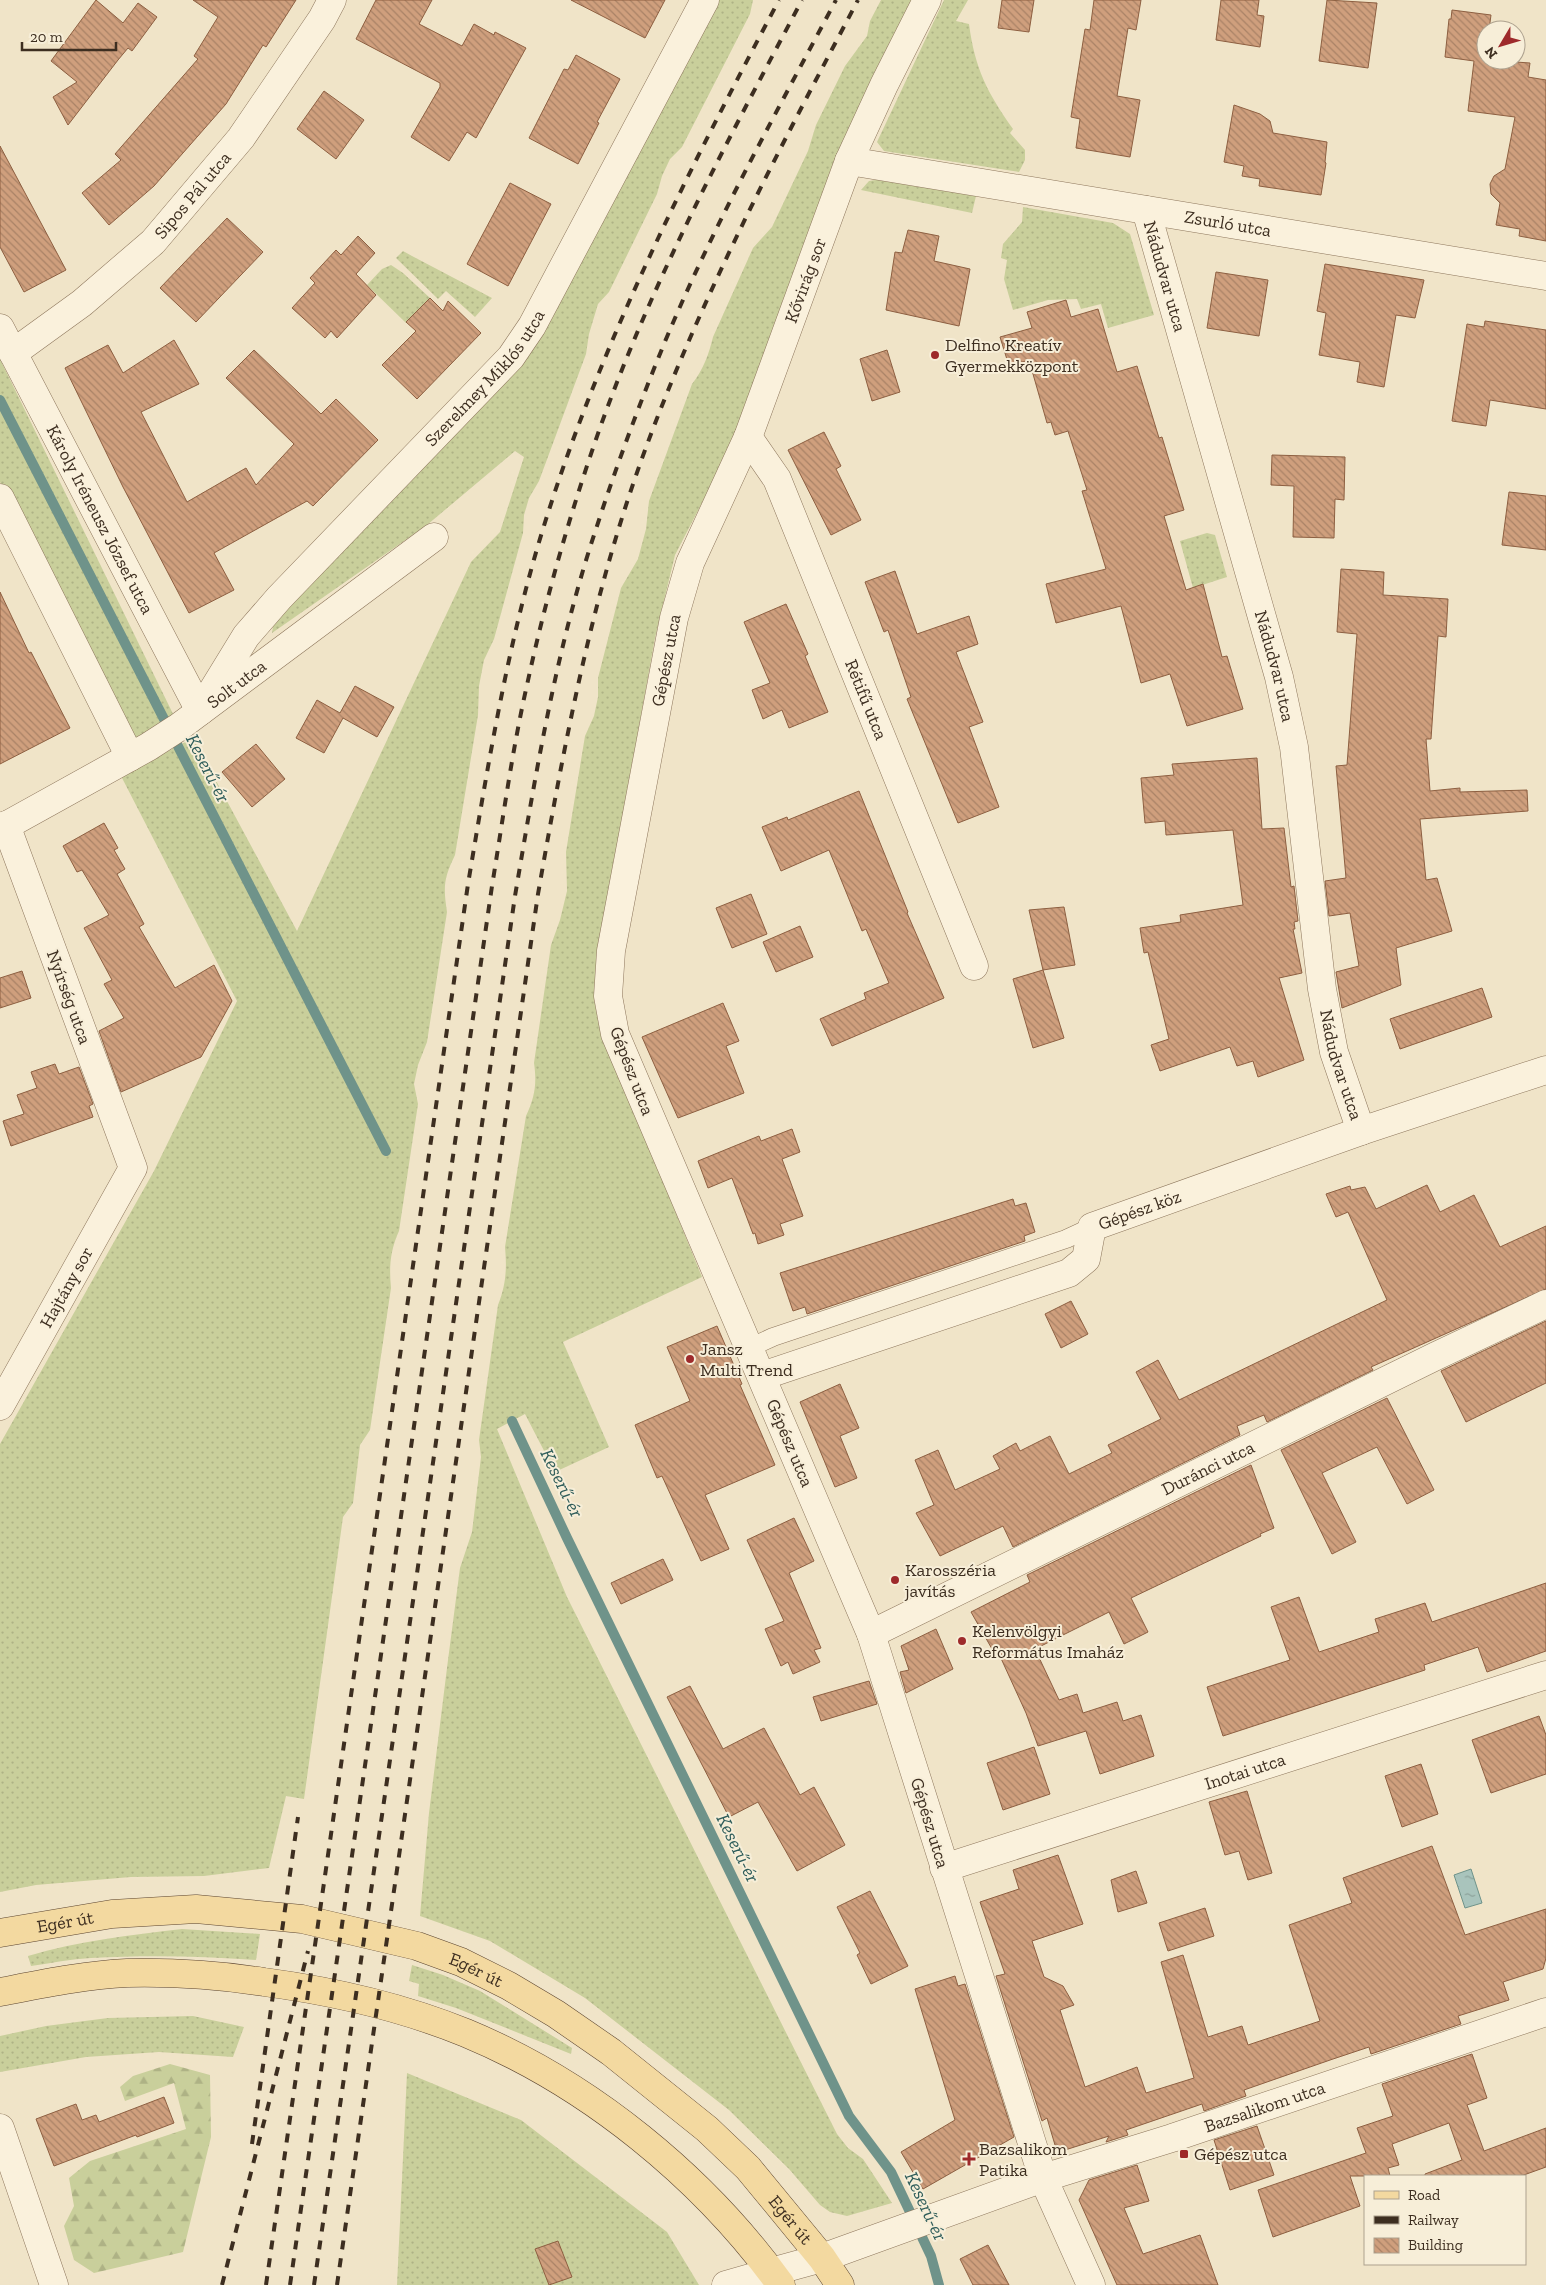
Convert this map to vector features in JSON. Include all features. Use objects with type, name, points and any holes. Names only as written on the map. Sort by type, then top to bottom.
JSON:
[{"type":"main road","name":"Egér út","points":[[0,1933],[112,1914],[196,1908],[302,1919],[417,1946],[461,1962],[509,1986],[556,2014],[611,2052],[661,2091],[748,2168],[822,2258],[840,2285]]},
{"type":"main road","points":[[0,1992],[60,1981],[125,1974],[183,1973],[293,1985],[339,1995],[418,2016],[444,2025],[468,2034],[531,2065],[595,2104],[637,2135],[670,2163],[717,2210],[776,2279]]},
{"type":"street","name":"Sipos Pál utca","points":[[13,353],[82,303],[153,242],[241,138],[322,19],[332,0]]},
{"type":"street","name":"Szerelmey Miklós utca","points":[[190,719],[246,636],[280,598],[511,357],[532,326],[705,0]]},
{"type":"street","name":"Kővirág sor","points":[[690,563],[748,437],[849,162],[884,84],[927,0]]},
{"type":"street","name":"Zsurló utca","points":[[849,162],[1546,276]]},
{"type":"street","name":"Nádudvar utca","points":[[1146,210],[1279,677],[1294,747],[1322,989],[1334,1052],[1361,1131]]},
{"type":"street","name":"Károly Iréneusz József utca","points":[[0,328],[190,719]]},
{"type":"street","name":"Rétifű utca","points":[[748,437],[777,479],[974,966]]},
{"type":"street","points":[[0,498],[139,752]]},
{"type":"street","name":"Solt utca","points":[[3,827],[139,752],[190,719],[434,537]]},
{"type":"street","name":"Gépész utca","points":[[690,563],[672,628],[611,951],[608,996],[615,1034],[871,1634],[1043,2178],[1091,2285]]},
{"type":"street","name":"Nyírség utca","points":[[3,827],[133,1168]]},
{"type":"street","name":"Gépész köz","points":[[762,1376],[1069,1273],[1086,1259],[1092,1227],[1361,1131],[1546,1070]]},
{"type":"street","name":"Hajtány sor","points":[[0,1406],[133,1168]]},
{"type":"street","name":"Duránci utca","points":[[871,1634],[1546,1304]]},
{"type":"street","name":"Inotai utca","points":[[944,1868],[1546,1675]]},
{"type":"street","name":"Bazsalikom utca","points":[[726,2285],[776,2279],[822,2258],[1043,2178],[1172,2138],[1546,2012]]},
{"type":"street","points":[[0,2128],[54,2285]]},
{"type":"lane","points":[[749,1348],[773,1337],[1066,1239],[1092,1227]]},
{"type":"green space","points":[[718,0],[753,0],[750,14],[682,147],[670,159],[662,176],[657,194],[609,292],[598,304],[589,334],[586,354],[539,481],[529,498],[524,515],[523,533],[494,639],[484,660],[479,686],[478,715],[455,855],[445,882],[447,912],[427,1042],[418,1065],[414,1084],[418,1104],[399,1231],[391,1259],[391,1288],[370,1430],[360,1445],[353,1503],[343,1517],[304,1799],[286,1796],[269,1868],[204,1876],[131,1877],[36,1885],[0,1892],[0,1444],[154,1171],[237,1001],[121,776],[193,738],[297,931],[471,562],[500,532],[524,457],[515,451],[427,525],[272,633],[274,620],[523,361]]},
{"type":"green space","points":[[881,0],[918,0],[821,197],[736,437],[675,555],[655,638],[615,860],[607,1044],[702,1277],[563,1342],[609,1447],[555,1472],[525,1414],[497,1429],[567,1597],[837,2134],[848,2148],[863,2159],[892,2203],[847,2216],[830,2212],[820,2205],[789,2169],[729,2110],[585,1998],[490,1941],[420,1916],[429,1813],[448,1660],[460,1568],[472,1532],[481,1457],[479,1440],[498,1305],[505,1277],[505,1247],[526,1116],[534,1090],[534,1063],[551,945],[560,920],[567,891],[566,852],[585,736],[594,716],[598,697],[598,678],[621,588],[638,559],[646,529],[649,501],[692,384],[705,362],[713,337],[753,248],[772,227],[808,151],[816,125],[845,66],[867,36],[870,21]]},
{"type":"green space","points":[[944,0],[968,0],[956,21],[969,24],[975,54],[984,80],[1013,129],[1010,133],[1025,150],[1025,160],[1019,172],[884,151],[877,142]]},
{"type":"green space","points":[[882,179],[976,196],[972,213],[861,190],[869,181]]},
{"type":"green space","points":[[1023,207],[1113,223],[1130,234],[1154,315],[1108,328],[1101,304],[1081,309],[1077,299],[1048,300],[1013,310],[1004,279],[1007,260],[1001,258],[1003,244],[1022,222]]},
{"type":"green space","points":[[403,251],[492,298],[475,317],[446,291],[438,299],[396,258]]},
{"type":"green space","points":[[391,265],[403,273],[430,298],[406,323],[367,285],[382,269]]},
{"type":"green space","points":[[0,359],[175,718],[136,742],[0,482]]},
{"type":"green space","points":[[1207,533],[1215,535],[1227,577],[1193,588],[1180,541]]},
{"type":"green space","points":[[182,1929],[260,1934],[256,1960],[132,1956],[68,1960],[31,1966],[28,1956],[85,1942]]},
{"type":"green space","points":[[412,1965],[443,1975],[480,1991],[572,2048],[571,2054],[456,2008],[418,1996],[419,1984],[409,1981]]},
{"type":"green space","points":[[193,2016],[244,2027],[233,2057],[159,2052],[86,2057],[0,2072],[0,2036],[46,2026],[108,2018]]},
{"type":"green space","points":[[170,2064],[210,2075],[211,2137],[183,2252],[94,2273],[74,2260],[64,2226],[74,2206],[69,2178],[90,2161],[186,2129],[174,2083],[125,2101],[120,2087],[133,2076]]},
{"type":"green space","points":[[407,2073],[521,2120],[667,2232],[699,2285],[397,2285]]},
{"type":"water","points":[[1471,1869],[1482,1903],[1465,1908],[1454,1875]]},
{"type":"building","points":[[96,0],[123,23],[138,3],[157,17],[132,51],[128,48],[118,60],[68,125],[53,97],[77,82],[51,61]]},
{"type":"building","points":[[193,0],[296,0],[266,47],[263,45],[226,104],[154,186],[109,225],[82,193],[121,160],[115,154],[198,59],[194,56],[218,17]]},
{"type":"building","points":[[376,0],[432,0],[419,24],[462,46],[474,24],[494,35],[495,32],[526,48],[476,138],[467,132],[449,161],[411,137],[440,87],[440,83],[356,39]]},
{"type":"building","points":[[571,0],[665,0],[645,38]]},
{"type":"building","points":[[1002,0],[1034,0],[1029,32],[998,28]]},
{"type":"building","points":[[1094,0],[1141,0],[1136,30],[1128,28],[1117,96],[1140,100],[1130,157],[1076,148],[1080,119],[1071,117],[1085,29],[1090,30]]},
{"type":"building","points":[[1221,0],[1259,0],[1257,15],[1264,16],[1260,47],[1216,40]]},
{"type":"building","points":[[1327,0],[1377,3],[1368,68],[1319,61]]},
{"type":"building","points":[[1452,10],[1491,15],[1490,20],[1476,20],[1476,70],[1526,70],[1526,63],[1530,63],[1528,77],[1546,80],[1546,241],[1519,236],[1520,229],[1496,225],[1500,203],[1491,194],[1490,184],[1494,176],[1505,169],[1515,117],[1468,111],[1474,61],[1445,57],[1449,19],[1451,19]]},
{"type":"building","points":[[576,55],[620,79],[597,122],[599,123],[578,164],[529,138],[564,69],[568,70]]},
{"type":"building","points":[[324,91],[364,120],[336,159],[297,129]]},
{"type":"building","points":[[1234,105],[1260,114],[1270,121],[1273,133],[1327,142],[1321,195],[1259,186],[1260,179],[1242,176],[1244,166],[1224,162]]},
{"type":"building","points":[[0,146],[66,270],[24,292],[0,247]]},
{"type":"building","points":[[510,183],[551,204],[508,286],[467,264]]},
{"type":"building","points":[[227,218],[263,252],[196,322],[160,288]]},
{"type":"building","points":[[908,230],[939,236],[934,261],[970,269],[959,326],[886,310],[895,252],[902,253]]},
{"type":"building","points":[[358,236],[375,253],[356,274],[376,295],[337,338],[331,331],[325,338],[292,308],[315,283],[310,278],[336,250],[341,255]]},
{"type":"building","points":[[1325,264],[1424,280],[1415,318],[1396,315],[1384,387],[1357,382],[1360,362],[1319,355],[1326,313],[1317,311]]},
{"type":"building","points":[[1216,272],[1268,280],[1259,336],[1207,328]]},
{"type":"building","points":[[430,298],[443,311],[448,301],[481,333],[417,399],[382,365],[416,331],[406,322]]},
{"type":"building","points":[[1066,300],[1071,317],[1098,309],[1117,372],[1137,366],[1159,438],[1162,437],[1184,510],[1164,516],[1186,590],[1203,584],[1222,657],[1227,656],[1243,709],[1187,726],[1170,674],[1141,683],[1121,606],[1056,623],[1046,584],[1106,569],[1082,491],[1087,490],[1068,431],[1055,435],[1051,422],[1047,423],[1029,360],[1009,366],[1000,337],[1032,328],[1027,312]]},
{"type":"building","points":[[1485,321],[1546,330],[1546,409],[1490,400],[1486,426],[1452,421],[1467,324],[1484,327]]},
{"type":"building","points":[[174,340],[199,384],[141,412],[187,502],[246,468],[256,485],[294,444],[226,378],[254,350],[321,414],[336,399],[378,440],[313,506],[307,501],[214,553],[234,590],[189,613],[123,487],[65,368],[108,345],[123,373]]},
{"type":"building","points":[[887,350],[900,392],[872,401],[860,359]]},
{"type":"building","points":[[824,432],[841,466],[836,469],[861,520],[831,535],[788,450]]},
{"type":"building","points":[[1272,455],[1345,457],[1344,500],[1335,499],[1334,538],[1293,537],[1294,486],[1271,485]]},
{"type":"building","points":[[1509,492],[1546,496],[1546,550],[1502,545]]},
{"type":"building","points":[[1341,569],[1384,572],[1383,595],[1448,599],[1446,637],[1438,636],[1431,739],[1426,739],[1430,791],[1460,788],[1460,792],[1527,790],[1528,811],[1420,819],[1426,880],[1437,878],[1452,931],[1396,948],[1401,985],[1342,1008],[1336,972],[1359,966],[1350,913],[1329,916],[1325,881],[1346,878],[1336,766],[1347,765],[1357,634],[1337,632]]},
{"type":"building","points":[[895,571],[917,634],[969,616],[978,644],[956,652],[983,722],[969,727],[999,807],[958,823],[907,699],[911,697],[888,630],[884,632],[865,582]]},
{"type":"building","points":[[0,592],[29,653],[31,652],[70,728],[0,764]]},
{"type":"building","points":[[786,604],[808,654],[805,656],[828,712],[789,728],[782,710],[763,719],[752,690],[770,683],[744,622]]},
{"type":"building","points":[[355,686],[394,707],[377,737],[343,718],[324,753],[296,738],[317,700],[340,713]]},
{"type":"building","points":[[256,744],[285,779],[252,807],[222,772]]},
{"type":"building","points":[[1257,758],[1262,829],[1284,828],[1291,887],[1294,886],[1298,921],[1294,922],[1295,929],[1293,929],[1302,973],[1279,978],[1304,1060],[1258,1077],[1253,1061],[1237,1066],[1230,1047],[1160,1071],[1151,1045],[1169,1039],[1148,952],[1144,953],[1140,928],[1181,922],[1180,915],[1243,905],[1233,830],[1166,835],[1165,821],[1145,823],[1141,778],[1174,775],[1172,764]]},
{"type":"building","points":[[859,791],[907,913],[944,998],[832,1046],[820,1019],[866,999],[864,993],[889,983],[866,929],[862,931],[829,850],[781,871],[762,827],[787,817],[788,820]]},
{"type":"building","points":[[104,823],[118,848],[114,850],[125,869],[117,874],[144,924],[139,927],[175,988],[214,965],[232,1001],[201,1057],[121,1092],[99,1031],[124,1018],[104,984],[112,980],[84,928],[109,915],[82,870],[77,872],[63,846]]},
{"type":"building","points":[[751,894],[767,934],[732,948],[716,908]]},
{"type":"building","points":[[1064,907],[1075,965],[1043,970],[1029,910]]},
{"type":"building","points":[[800,926],[813,957],[776,972],[763,942]]},
{"type":"building","points":[[1043,970],[1064,1038],[1033,1048],[1013,979]]},
{"type":"building","points":[[22,971],[31,998],[0,1008],[0,978]]},
{"type":"building","points":[[1482,988],[1492,1017],[1400,1049],[1390,1019]]},
{"type":"building","points":[[723,1003],[739,1041],[726,1046],[744,1093],[678,1118],[642,1037]]},
{"type":"building","points":[[55,1064],[59,1074],[79,1067],[93,1104],[89,1106],[93,1117],[11,1146],[3,1121],[24,1114],[17,1095],[37,1088],[31,1072]]},
{"type":"building","points":[[792,1129],[800,1152],[782,1159],[803,1216],[780,1224],[784,1235],[758,1244],[732,1178],[708,1188],[698,1161],[759,1136],[761,1141]]},
{"type":"building","points":[[1427,1185],[1440,1212],[1474,1195],[1500,1247],[1546,1226],[1546,1289],[1371,1367],[1373,1370],[1267,1422],[1264,1415],[1237,1426],[1240,1435],[1013,1547],[1003,1526],[940,1556],[916,1513],[934,1505],[915,1460],[938,1450],[955,1490],[1000,1469],[993,1456],[1016,1443],[1020,1451],[1050,1436],[1069,1474],[1112,1453],[1108,1445],[1161,1419],[1136,1372],[1158,1360],[1179,1400],[1387,1300],[1348,1212],[1336,1217],[1326,1194],[1350,1186],[1351,1190],[1365,1187],[1376,1209]]},
{"type":"building","points":[[1013,1199],[1015,1206],[1026,1203],[1035,1232],[1024,1236],[1025,1241],[807,1314],[805,1307],[793,1311],[780,1273]]},
{"type":"building","points":[[1071,1301],[1088,1334],[1061,1348],[1045,1314]]},
{"type":"building","points":[[1546,1321],[1546,1383],[1466,1422],[1441,1371]]},
{"type":"building","points":[[717,1326],[775,1465],[705,1495],[729,1549],[701,1561],[662,1476],[657,1478],[635,1425],[690,1401],[667,1347]]},
{"type":"building","points":[[840,1384],[859,1428],[840,1436],[857,1478],[835,1487],[800,1402]]},
{"type":"building","points":[[1387,1398],[1434,1490],[1407,1504],[1377,1447],[1322,1473],[1356,1542],[1332,1554],[1281,1450]]},
{"type":"building","points":[[1251,1465],[1274,1528],[1131,1598],[1148,1632],[1124,1644],[1109,1612],[1035,1649],[1059,1700],[1077,1694],[1083,1713],[1117,1702],[1123,1721],[1141,1715],[1154,1756],[1100,1774],[1086,1731],[1038,1746],[1026,1713],[999,1654],[996,1656],[971,1612],[1030,1582],[1027,1575]]},
{"type":"building","points":[[794,1518],[814,1561],[789,1573],[821,1648],[814,1650],[820,1662],[793,1674],[788,1662],[781,1666],[765,1629],[784,1621],[747,1540]]},
{"type":"building","points":[[663,1559],[673,1580],[621,1604],[611,1583]]},
{"type":"building","points":[[1546,1583],[1546,1651],[1487,1672],[1478,1647],[1424,1665],[1425,1670],[1223,1736],[1207,1687],[1290,1660],[1271,1607],[1299,1597],[1319,1652],[1379,1632],[1375,1619],[1425,1603],[1432,1622]]},
{"type":"building","points":[[936,1629],[953,1669],[906,1693],[900,1672],[909,1670],[901,1646]]},
{"type":"building","points":[[869,1681],[877,1704],[821,1721],[813,1697]]},
{"type":"building","points":[[690,1686],[723,1749],[764,1728],[800,1795],[814,1787],[845,1845],[797,1871],[758,1802],[729,1817],[667,1697]]},
{"type":"building","points":[[1539,1716],[1546,1735],[1546,1774],[1491,1793],[1472,1740]]},
{"type":"building","points":[[1034,1747],[1050,1794],[1003,1810],[987,1763]]},
{"type":"building","points":[[1421,1764],[1438,1814],[1402,1827],[1385,1776]]},
{"type":"building","points":[[1247,1791],[1272,1873],[1248,1880],[1239,1851],[1225,1855],[1209,1802]]},
{"type":"building","points":[[1432,1846],[1465,1935],[1546,1909],[1546,1958],[1543,1969],[1503,1982],[1509,2000],[1458,2016],[1461,2024],[1371,2054],[1369,2047],[1333,2059],[1244,2090],[1246,2096],[1204,2111],[1202,2104],[1126,2130],[1128,2135],[1106,2142],[1109,2136],[1065,2150],[1055,2145],[1047,2118],[1042,2121],[996,1976],[1005,1974],[980,1902],[1019,1889],[1013,1870],[1058,1855],[1083,1924],[1032,1941],[1044,1977],[1063,1986],[1074,2005],[1060,2010],[1085,2087],[1137,2067],[1146,2093],[1194,2078],[1161,1962],[1183,1955],[1208,2037],[1242,2026],[1248,2045],[1320,2021],[1289,1925],[1352,1903],[1343,1878]]},
{"type":"building","points":[[1136,1871],[1147,1903],[1118,1912],[1111,1880]]},
{"type":"building","points":[[870,1891],[908,1966],[871,1984],[857,1955],[860,1953],[837,1907]]},
{"type":"building","points":[[1205,1908],[1214,1936],[1168,1951],[1159,1923]]},
{"type":"building","points":[[955,1976],[958,1986],[965,1984],[1014,2137],[923,2189],[901,2152],[955,2120],[915,1989]]},
{"type":"building","points":[[1472,2054],[1487,2098],[1467,2105],[1484,2151],[1546,2128],[1546,2167],[1524,2175],[1425,2175],[1462,2160],[1449,2123],[1392,2144],[1399,2165],[1388,2168],[1390,2175],[1350,2176],[1360,2206],[1273,2237],[1258,2190],[1366,2153],[1357,2128],[1393,2116],[1382,2084]]},
{"type":"building","points":[[164,2097],[174,2123],[137,2137],[136,2135],[54,2166],[36,2119],[76,2104],[82,2120],[96,2115],[99,2122]]},
{"type":"building","points":[[1257,2126],[1274,2175],[1230,2190],[1214,2140]]},
{"type":"building","points":[[1137,2165],[1149,2201],[1124,2208],[1143,2254],[1200,2235],[1218,2285],[1117,2285],[1079,2200],[1089,2180]]},
{"type":"building","points":[[558,2241],[572,2277],[549,2285],[535,2249]]},
{"type":"building","points":[[988,2245],[1009,2285],[973,2285],[960,2259]]},
{"type":"waterway","name":"Keserű-ér","points":[[0,400],[386,1151]]},
{"type":"waterway","name":"Keserű-ér","points":[[512,1421],[567,1538],[849,2116],[891,2172],[931,2256],[939,2285]]},
{"type":"railway","points":[[266,2285],[468,884],[492,744],[511,651],[534,559],[548,513],[596,381],[623,316],[682,188],[779,0]]},
{"type":"railway","points":[[290,2285],[492,886],[512,760],[527,685],[542,619],[569,521],[601,425],[622,370],[644,316],[694,209],[802,0]]},
{"type":"railway","points":[[314,2285],[515,896],[539,757],[558,665],[582,574],[604,506],[628,436],[664,344],[724,213],[836,0]]},
{"type":"railway","points":[[337,2285],[538,894],[582,665],[611,553],[648,442],[670,385],[719,273],[801,108],[858,0]]},
{"type":"railway","points":[[252,2144],[298,1817]]},
{"type":"railway","points":[[222,2285],[308,1951]]},
{"type":"place","name":"Delfino Kreatív Gyermekközpont","points":[[935,355]]},
{"type":"place","name":"Jansz Multi Trend","points":[[690,1359]]},
{"type":"place","name":"Karosszéria javítás","points":[[895,1580]]},
{"type":"place","name":"Kelenvölgyi Református Imaház","points":[[962,1641]]},
{"type":"place","name":"Gépész utca","points":[[1184,2154]]},
{"type":"place","name":"Bazsalikom Patika","points":[[969,2159]]}]
